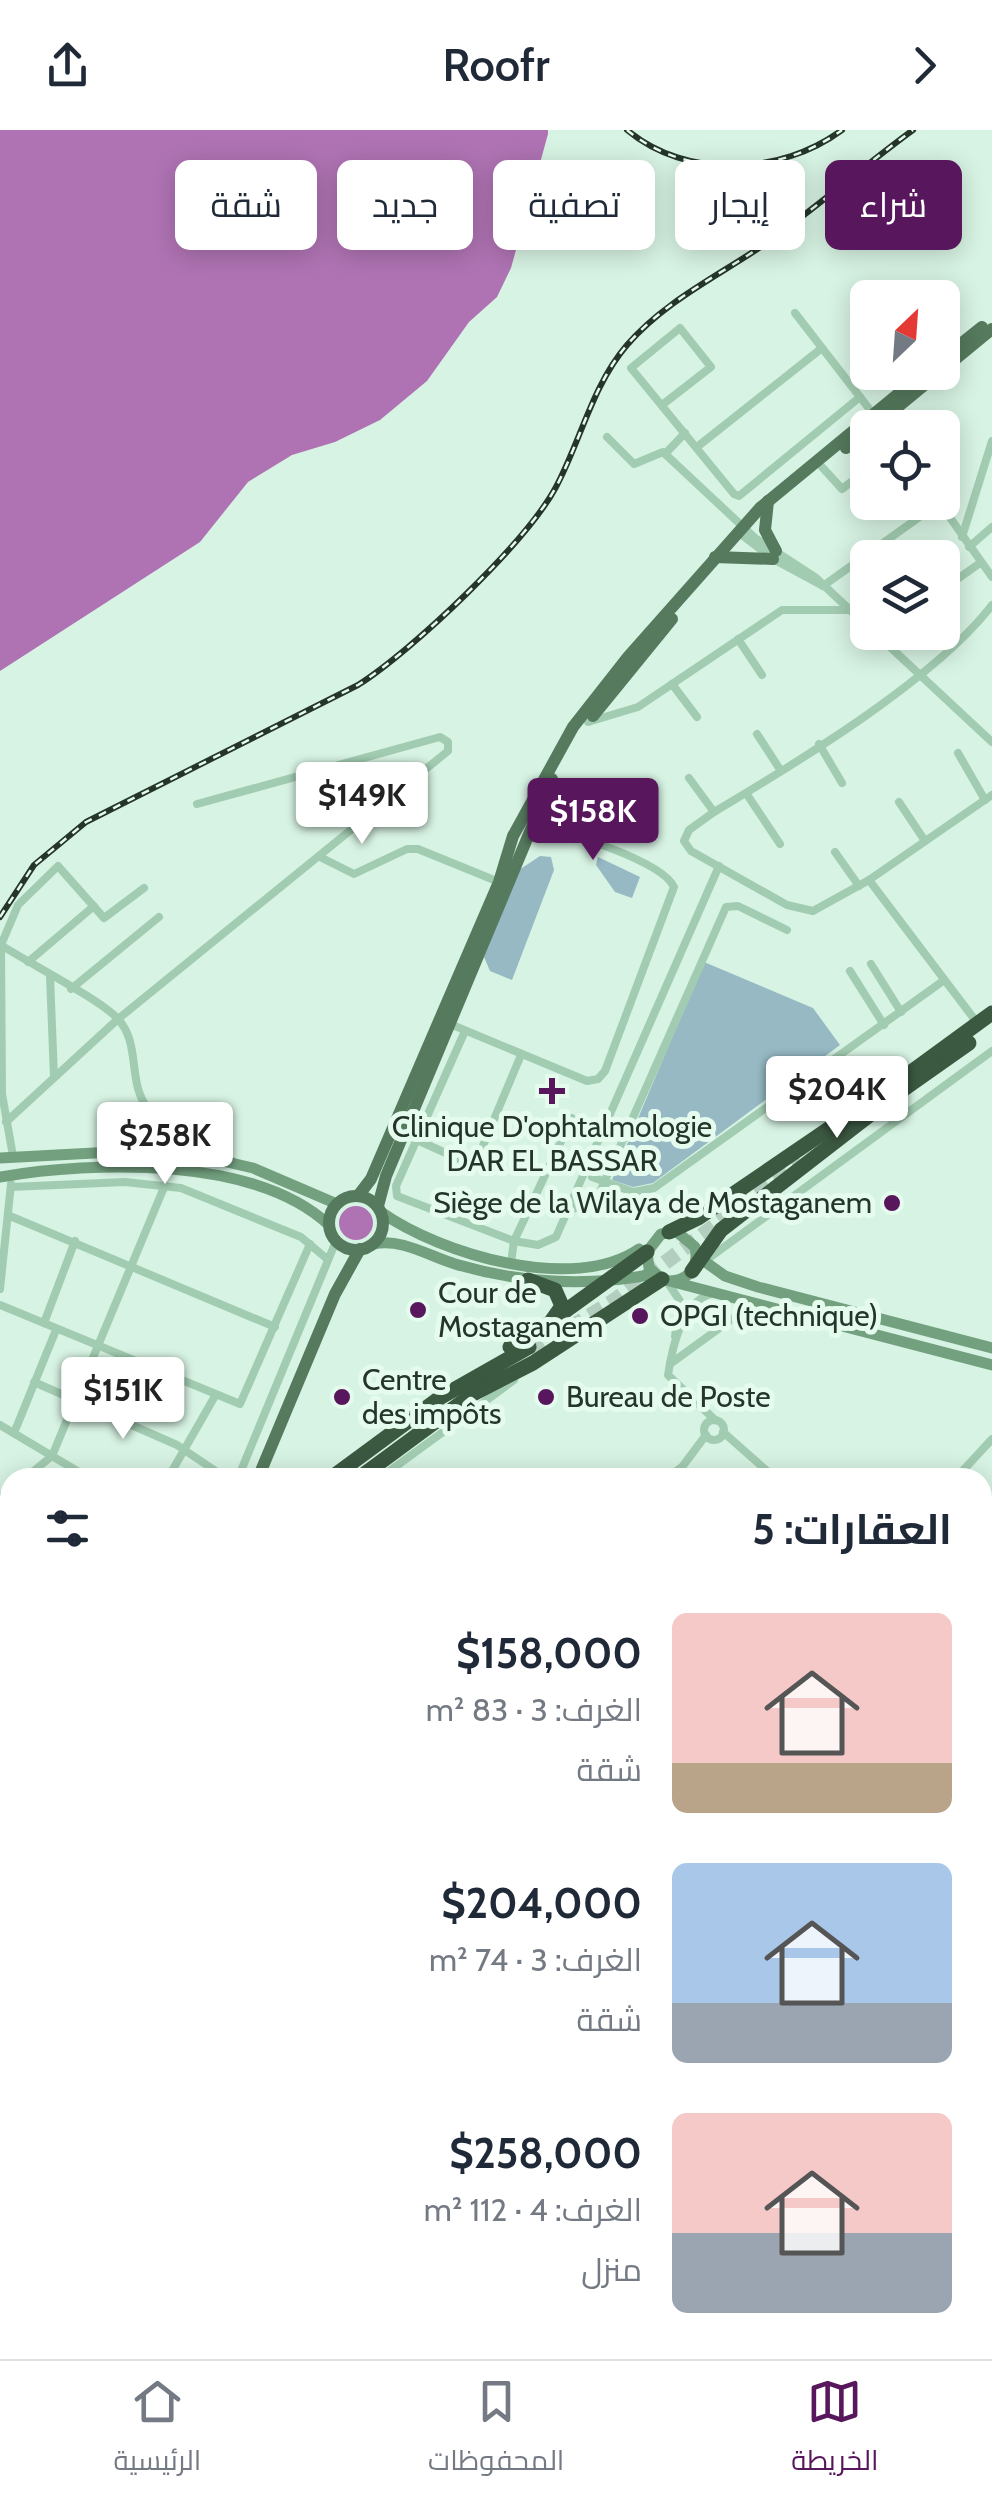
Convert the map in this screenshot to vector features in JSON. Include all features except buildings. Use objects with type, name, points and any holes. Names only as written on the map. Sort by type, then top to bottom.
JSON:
[{"type":"highway","points":[[800,1160],[985,1025],[992,1013]]},
{"type":"highway","points":[[345,1468],[610,1281],[657,1241],[881,1099]]},
{"type":"highway","points":[[698,1262],[721,1230],[881,1099]]},
{"type":"highway","points":[[441,1397],[531,1354],[663,1279]]},
{"type":"highway","points":[[528,1280],[551,1286],[560,1295],[562,1306],[556,1318]]},
{"type":"highway","points":[[372,1468],[531,1354]]},
{"type":"main road","points":[[960,347],[990,328]]},
{"type":"main road","points":[[960,354],[990,328]]},
{"type":"main road","points":[[888,410],[908,390]]},
{"type":"main road","points":[[892,410],[917,390]]},
{"type":"main road","points":[[6,1157],[170,1149],[232,1162],[336,1204],[358,1196],[371,1179],[499,882],[522,816],[573,727],[742,531],[767,506],[850,443]]},
{"type":"main road","points":[[335,1294],[384,1226],[380,1209],[386,1176],[532,823],[565,754],[719,558],[774,555],[765,530],[767,506],[850,444]]},
{"type":"main road","points":[[7,1180],[148,1165],[198,1170],[308,1208],[329,1224],[338,1242],[341,1264],[335,1294],[262,1468]]},
{"type":"main road","points":[[358,1196],[446,1245],[511,1263],[596,1266],[625,1258],[657,1241],[690,1240],[698,1262],[758,1287],[992,1348]]},
{"type":"main road","points":[[329,1224],[336,1204]]},
{"type":"main road","points":[[657,1241],[663,1279]]},
{"type":"main road","points":[[338,1242],[367,1247],[391,1242],[454,1264],[528,1280],[663,1279],[992,1365]]},
{"type":"main road","points":[[663,1279],[698,1262]]},
{"type":"street","points":[[795,313],[867,410]]},
{"type":"street","points":[[662,405],[711,367],[680,328],[632,368],[662,405],[685,433],[697,448],[739,496],[860,397]]},
{"type":"street","points":[[697,448],[822,348]]},
{"type":"street","points":[[665,454],[685,433]]},
{"type":"street","points":[[606,437],[634,464],[654,454],[665,454],[742,531],[823,586],[848,610]]},
{"type":"street","points":[[962,537],[992,440]]},
{"type":"street","points":[[822,467],[842,489],[850,483]]},
{"type":"street","points":[[823,586],[915,520]]},
{"type":"street","points":[[950,520],[992,577]]},
{"type":"street","points":[[969,547],[992,527]]},
{"type":"street","points":[[960,577],[980,563]]},
{"type":"street","points":[[958,753],[989,798],[828,907],[800,911],[691,851],[684,841],[689,830],[714,812],[781,771],[921,673],[977,625],[992,605]]},
{"type":"street","points":[[588,722],[638,707],[782,610],[848,610]]},
{"type":"street","points":[[738,639],[762,675]]},
{"type":"street","points":[[896,650],[992,742]]},
{"type":"street","points":[[672,684],[697,717]]},
{"type":"street","points":[[757,734],[781,771]]},
{"type":"street","points":[[6,1122],[118,1019],[448,751],[448,742],[440,737],[198,804]]},
{"type":"street","points":[[819,744],[842,784]]},
{"type":"street","points":[[689,778],[714,812]]},
{"type":"street","points":[[746,793],[780,844]]},
{"type":"street","points":[[899,802],[924,842]]},
{"type":"street","points":[[450,1024],[586,1081],[602,1076],[674,891],[666,874],[577,835],[532,823]]},
{"type":"street","points":[[320,858],[354,874],[407,849],[418,849],[499,882]]},
{"type":"street","points":[[835,852],[858,886]]},
{"type":"street","points":[[6,1157],[1,945],[18,905],[58,866],[104,918],[144,888]]},
{"type":"street","points":[[466,1031],[396,1186],[397,1196],[514,1241],[548,1242],[556,1236],[570,1210],[718,866]]},
{"type":"street","points":[[869,880],[944,981],[985,1025]]},
{"type":"street","points":[[28,962],[94,906]]},
{"type":"street","points":[[570,1210],[592,1204],[604,1183],[726,907],[738,906],[787,930]]},
{"type":"street","points":[[71,988],[159,917]]},
{"type":"street","points":[[1,945],[118,1019],[132,1056],[135,1088],[146,1108],[173,1132],[210,1140],[232,1162]]},
{"type":"street","points":[[871,964],[901,1012]]},
{"type":"street","points":[[850,971],[884,1025]]},
{"type":"street","points":[[50,976],[54,1077]]},
{"type":"street","points":[[592,1177],[633,1192],[654,1188],[944,981]]},
{"type":"street","points":[[698,1262],[992,1051]]},
{"type":"street","points":[[416,1140],[470,1164],[477,1160],[521,1055]]},
{"type":"street","points":[[511,1263],[514,1241],[572,1118]]},
{"type":"street","points":[[554,1158],[592,1159]]},
{"type":"street","points":[[0,1288],[10,1216],[7,1180],[165,1185],[193,1192],[310,1244],[326,1258]]},
{"type":"street","points":[[37,1468],[52,1456],[78,1402],[165,1185]]},
{"type":"street","points":[[10,1216],[274,1327]]},
{"type":"street","points":[[44,1322],[75,1241]]},
{"type":"street","points":[[242,1468],[326,1258],[338,1242]]},
{"type":"street","points":[[0,1305],[240,1404],[310,1244]]},
{"type":"street","points":[[663,1279],[680,1302],[668,1375],[764,1468]]},
{"type":"street","points":[[675,1341],[698,1297],[711,1294]]},
{"type":"street","points":[[670,1364],[754,1303]]},
{"type":"street","points":[[14,1433],[56,1330]]},
{"type":"street","points":[[392,1468],[531,1354]]},
{"type":"street","points":[[34,1382],[184,1450],[211,1468]]},
{"type":"street","points":[[174,1468],[215,1396]]},
{"type":"street","points":[[681,1468],[706,1436],[705,1425],[715,1420]]},
{"type":"street","points":[[0,1425],[72,1468]]},
{"type":"street","points":[[706,1436],[718,1439],[723,1432]]},
{"type":"street","points":[[965,1468],[992,1439]]},
{"type":"shaded area","points":[[0,130],[548,130],[541,160],[493,160],[493,250],[516,250],[511,268],[497,297],[469,322],[427,381],[380,420],[335,442],[292,455],[248,482],[200,542],[0,671]]},
{"type":"shaded area","points":[[540,856],[551,857],[554,870],[512,980],[490,971],[484,957],[519,870]]},
{"type":"shaded area","points":[[598,857],[640,877],[632,898],[615,892],[596,865]]},
{"type":"shaded area","points":[[704,962],[813,1008],[840,1045],[653,1183],[633,1187],[612,1180]]},
{"type":"shaded area","points":[[356,1206],[368,1211],[373,1223],[368,1235],[356,1240],[344,1235],[339,1223],[344,1211]]},
{"type":"tunnel","points":[[718,1219],[799,1158]]},
{"type":"tunnel","points":[[531,1352],[615,1300],[729,1215]]},
{"type":"railway","points":[[627,130],[677,157],[734,166],[791,156],[842,130]]},
{"type":"railway","points":[[0,917],[34,865],[86,822],[358,685],[408,648],[494,565],[541,510],[565,469],[605,378],[627,345],[674,303],[762,246],[913,130]]},
{"type":"place","name":"Clinique D'ophtalmologie DAR EL BASSAR","points":[[552,1091]]},
{"type":"place","name":"Siège de la Wilaya de Mostaganem","points":[[892,1203]]},
{"type":"place","name":"Cour de Mostaganem","points":[[418,1310]]},
{"type":"place","name":"OPGI (technique)","points":[[640,1316]]},
{"type":"place","name":"Centre des impôts","points":[[342,1397]]},
{"type":"place","name":"Bureau de Poste","points":[[546,1397]]}]
